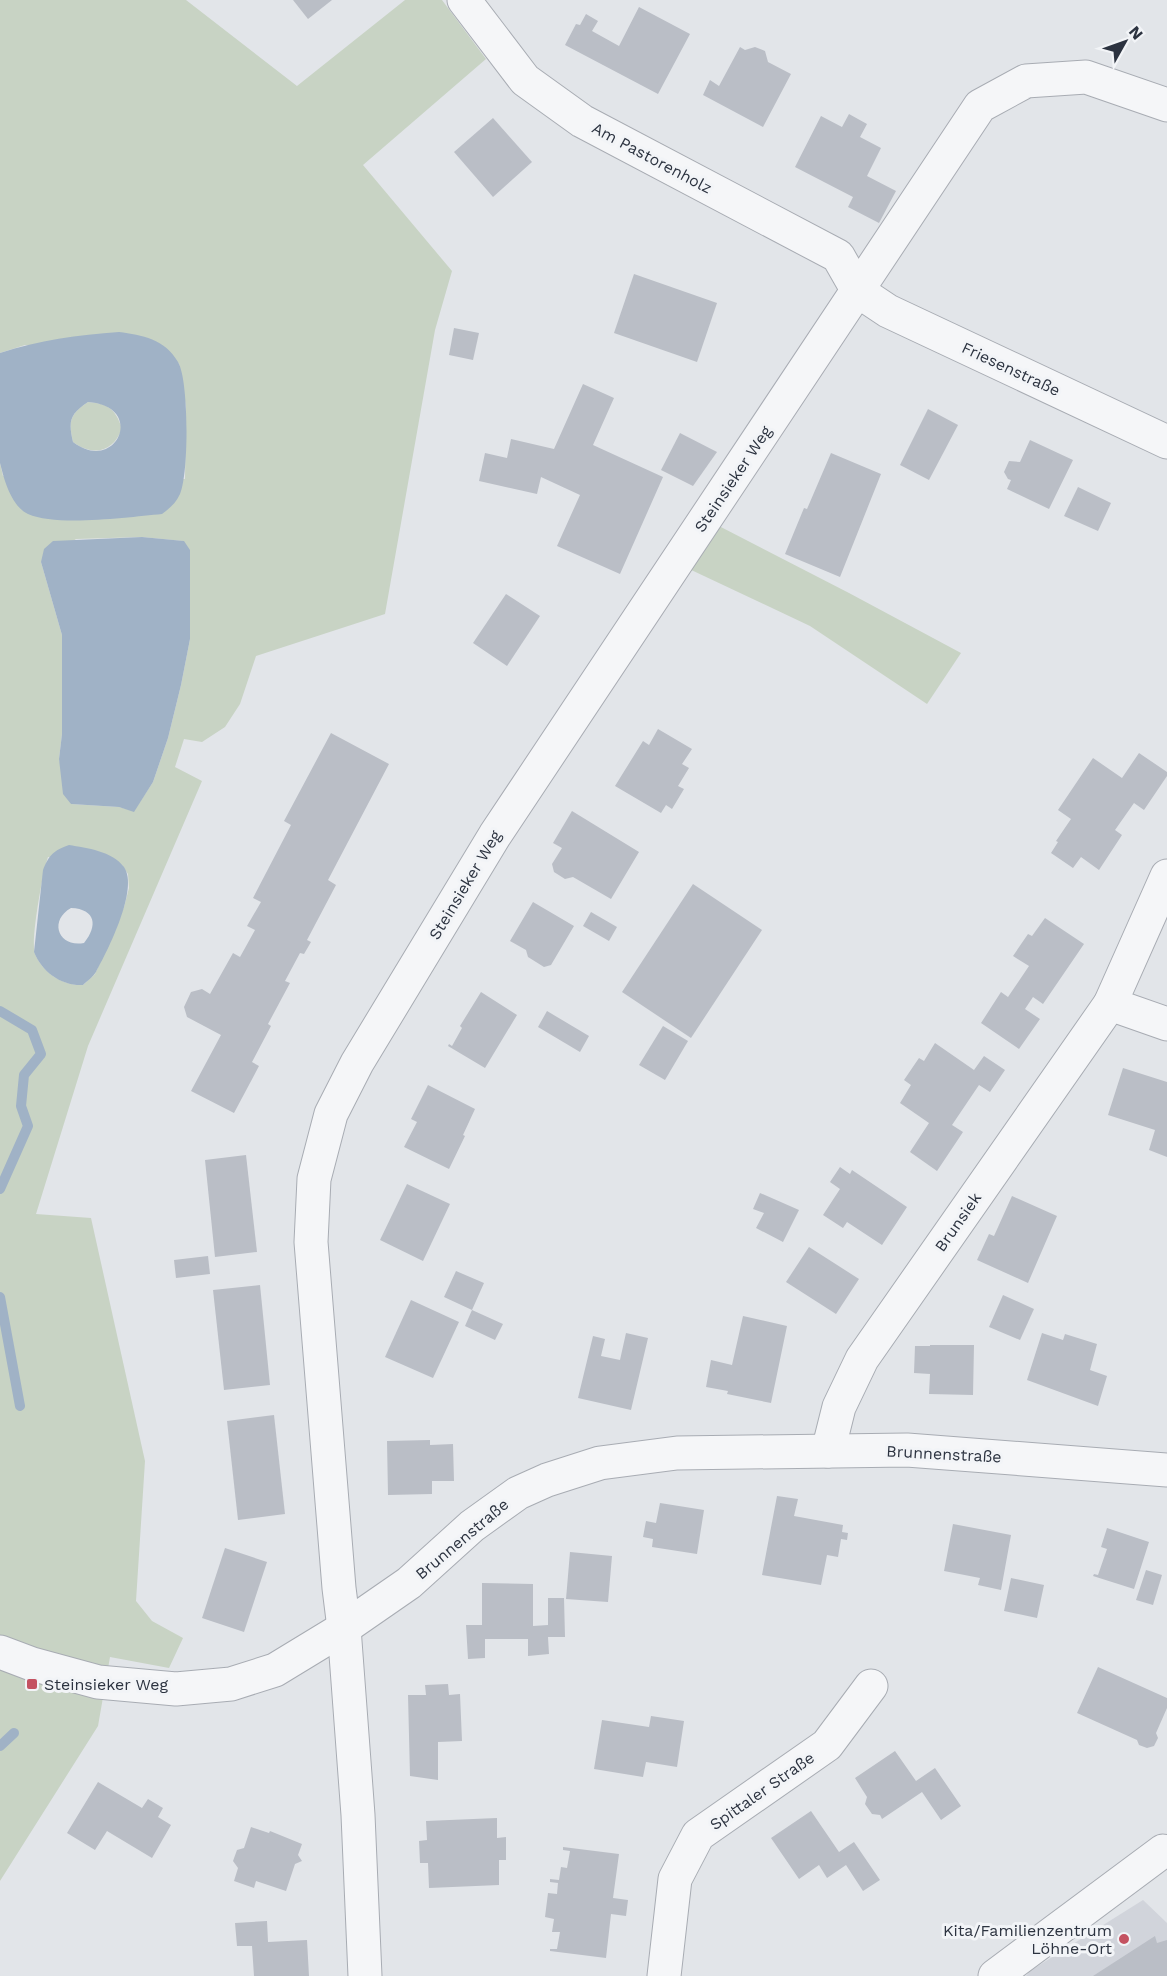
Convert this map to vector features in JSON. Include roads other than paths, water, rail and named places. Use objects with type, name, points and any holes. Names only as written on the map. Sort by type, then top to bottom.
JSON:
[{"type":"street","name":"Am Pastorenholz","points":[[464,0],[525,80],[582,121],[838,256],[858,291]]},
{"type":"street","name":"Steinsieker Weg","points":[[364,1976],[358,1815],[311,1242],[314,1179],[331,1114],[357,1063],[495,835],[980,106],[1026,81],[1086,77],[1167,105]]},
{"type":"street","name":"Friesenstraße","points":[[858,291],[888,311],[1167,442]]},
{"type":"street","name":"Brunsiek","points":[[828,1451],[839,1407],[862,1359],[1110,1004],[1167,876]]},
{"type":"street","points":[[1110,1004],[1167,1024]]},
{"type":"street","name":"Brunnenstraße","points":[[0,1652],[32,1664],[98,1682],[176,1689],[231,1684],[275,1671],[344,1628],[409,1583],[482,1520],[518,1493],[547,1480],[600,1463],[677,1453],[907,1450],[1167,1470]]},
{"type":"street","name":"Spittaler Straße","points":[[664,1976],[675,1879],[698,1835],[827,1746],[871,1686]]},
{"type":"street","points":[[995,1976],[1165,1851]]},
{"type":"water","points":[[119,332],[160,343],[173,354],[182,372],[186,406],[186,448],[183,483],[177,500],[162,514],[113,519],[57,520],[28,514],[13,499],[0,463],[0,353],[44,341]],"holes":[[[88,402],[106,406],[117,415],[121,425],[119,436],[112,445],[102,450],[88,450],[73,442],[71,423],[77,410]]]},
{"type":"water","points":[[142,537],[184,541],[190,550],[190,639],[168,738],[153,782],[134,812],[119,807],[71,804],[63,794],[59,759],[62,734],[62,635],[41,562],[44,549],[53,541]]},
{"type":"water","points":[[69,845],[91,849],[113,857],[124,867],[128,877],[125,904],[114,935],[96,972],[83,985],[67,983],[53,976],[42,966],[34,952],[43,870],[47,860]],"holes":[[[71,908],[79,909],[90,915],[93,925],[84,943],[75,943],[63,938],[58,926],[64,913]]]},
{"type":"waterway","points":[[0,1011],[32,1030],[41,1054],[24,1075],[21,1106],[28,1126],[0,1189]]},
{"type":"waterway","points":[[0,1297],[20,1406]]},
{"type":"waterway","points":[[0,1746],[14,1733]]},
{"type":"place","name":"Steinsieker Weg","points":[[32,1684]]},
{"type":"place","name":"Kita/Familienzentrum Löhne-Ort","points":[[1124,1939]]}]
